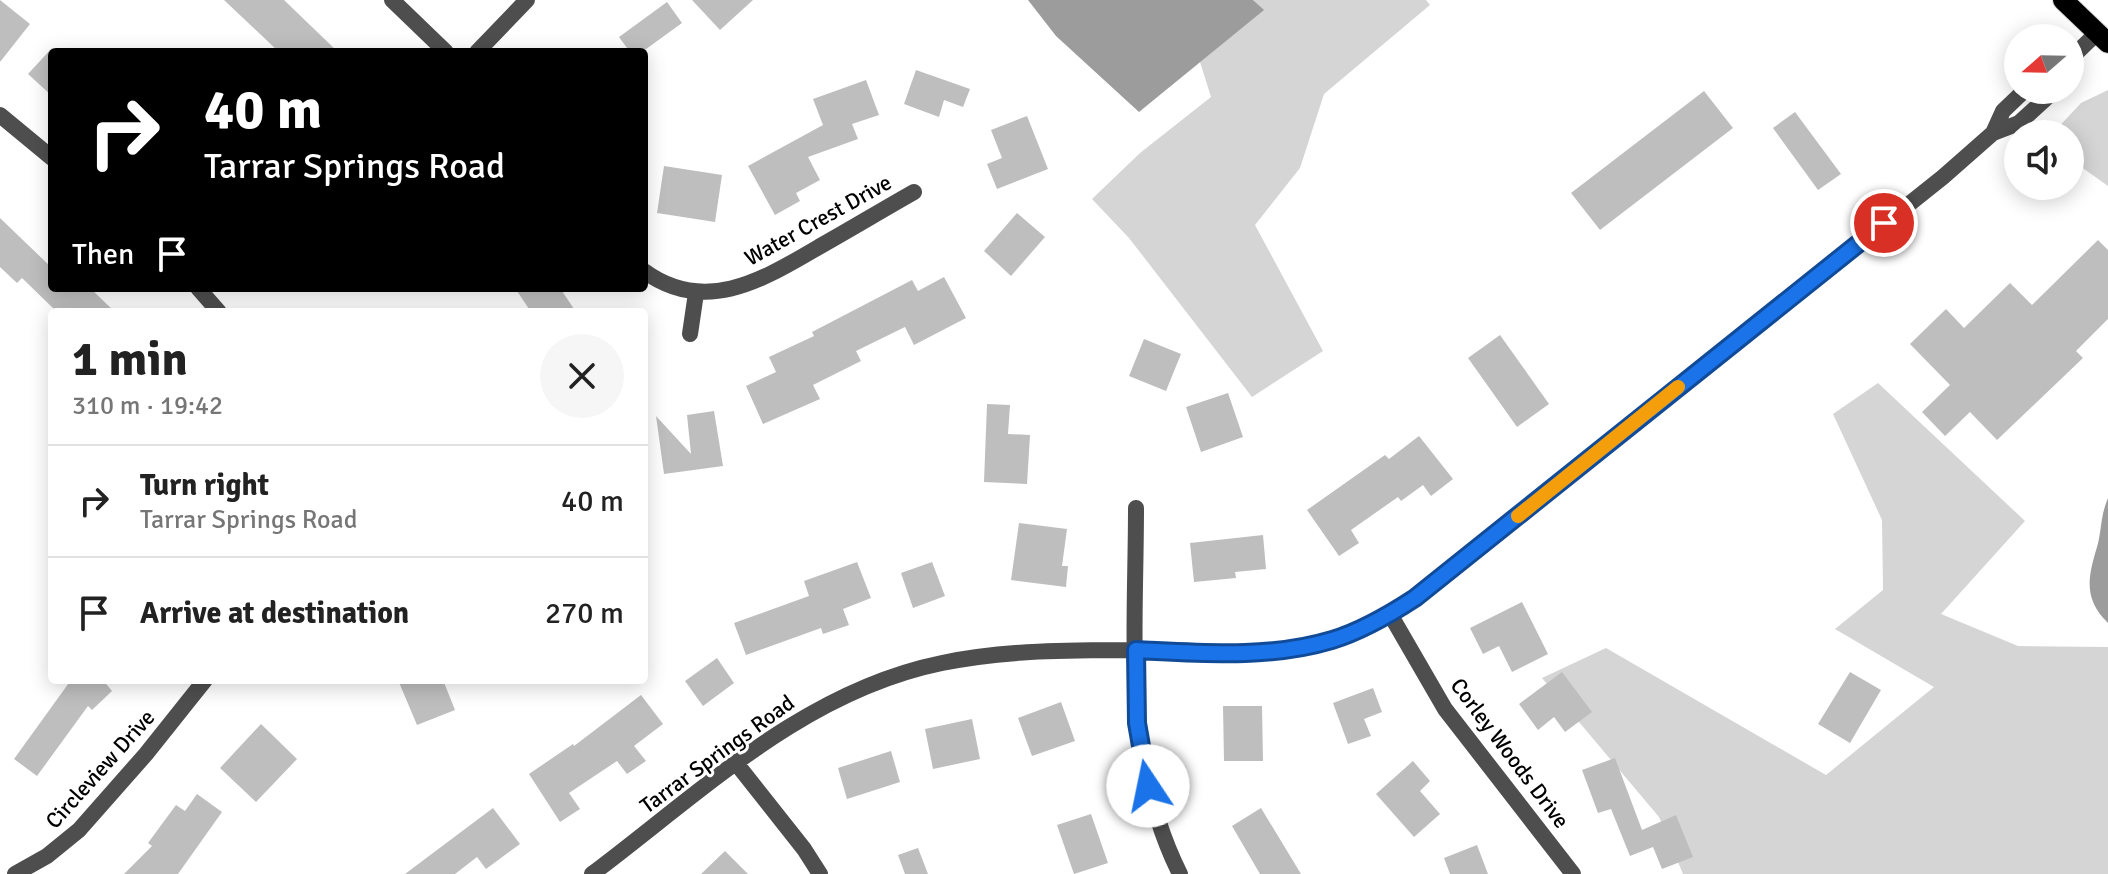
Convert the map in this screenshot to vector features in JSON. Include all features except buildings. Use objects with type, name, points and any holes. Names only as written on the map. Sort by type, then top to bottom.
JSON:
[{"type":"main road","points":[[2063,0],[2103,38]]},
{"type":"street","points":[[392,0],[442,48]]},
{"type":"street","points":[[481,48],[527,0]]},
{"type":"street","points":[[2084,50],[2103,38]]},
{"type":"street","name":"Tarrar Springs Road","points":[[1993,133],[2003,111],[2010,104]]},
{"type":"street","name":"Tarrar Springs Road","points":[[592,874],[781,730],[818,708],[896,675],[979,655],[1136,650],[1247,653],[1290,649],[1332,640],[1390,614],[1415,598],[1943,177],[1993,133],[2019,123],[2040,104]]},
{"type":"street","points":[[0,115],[48,155]]},
{"type":"street","name":"Water Crest Drive","points":[[648,273],[673,287],[696,293],[719,292],[749,284],[778,271],[914,192]]},
{"type":"street","points":[[202,292],[216,308]]},
{"type":"street","points":[[690,334],[696,293]]},
{"type":"street","points":[[1136,508],[1137,723],[1153,807],[1180,874]]},
{"type":"street","name":"Corley Woods Drive","points":[[1390,614],[1445,709],[1573,874]]},
{"type":"street","name":"Circleview Drive","points":[[15,874],[47,856],[79,830],[202,684]]},
{"type":"street","points":[[736,763],[820,874]]},
{"type":"shaded area","points":[[1028,0],[1253,0],[1264,10],[1139,112],[1056,36]]},
{"type":"shaded area","points":[[1253,0],[1426,0],[1430,5],[1324,94],[1300,168],[1255,225],[1323,351],[1252,397],[1129,238],[1092,199],[1140,153],[1211,97],[1200,62],[1263,10]]},
{"type":"shaded area","points":[[2108,90],[2108,186],[2084,169],[2084,120],[2065,120],[2084,102]]},
{"type":"shaded area","points":[[1878,383],[2025,521],[1941,614],[2018,646],[2108,647],[2108,874],[1683,874],[1659,817],[1542,678],[1606,648],[1826,775],[1934,687],[1835,629],[1883,590],[1882,520],[1833,414]]},
{"type":"shaded area","points":[[2108,498],[2108,623],[2094,605],[2090,578]]},
{"type":"slow traffic","points":[[1518,516],[1678,387]]},
{"type":"route","points":[[1148,786],[1137,723],[1136,650],[1247,653],[1290,649],[1332,640],[1390,614],[1415,598],[1884,223]]}]
